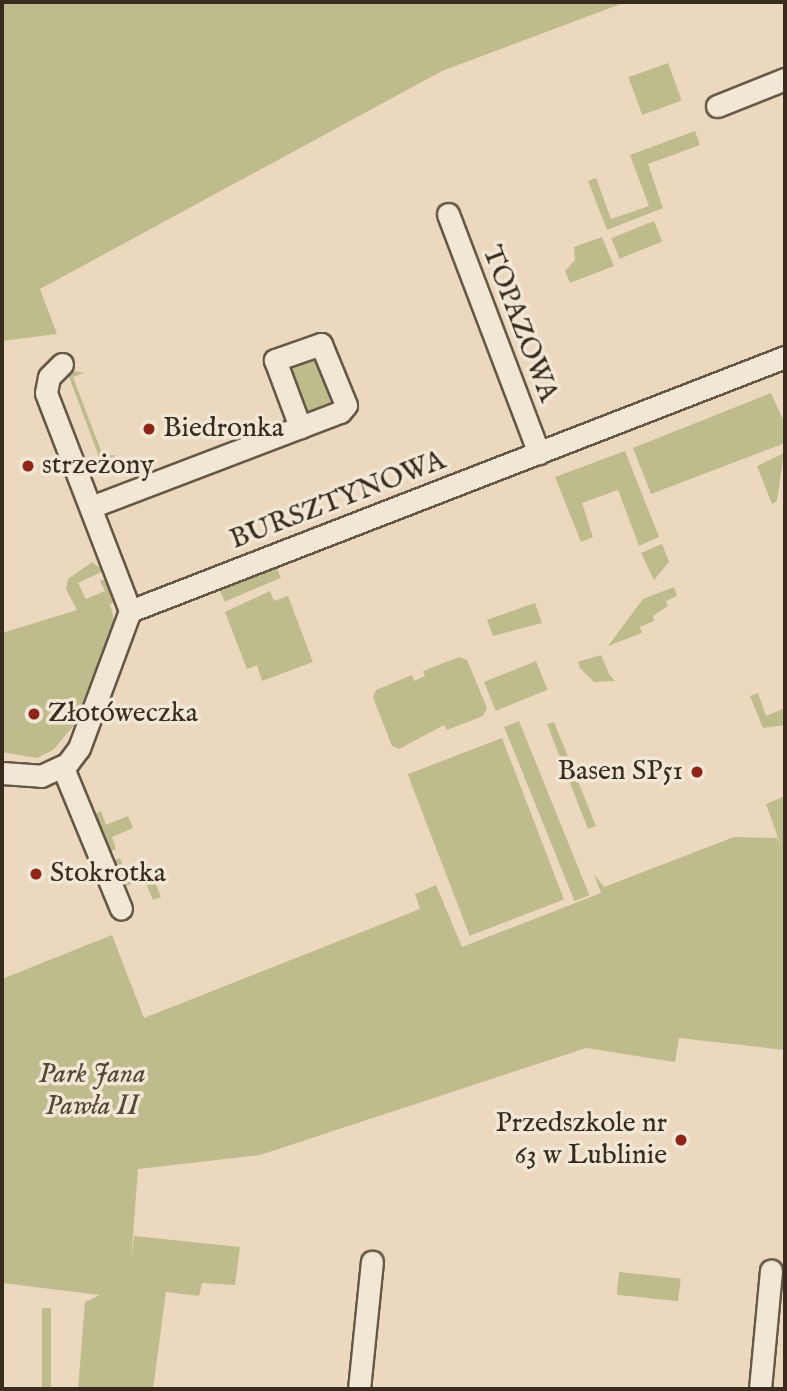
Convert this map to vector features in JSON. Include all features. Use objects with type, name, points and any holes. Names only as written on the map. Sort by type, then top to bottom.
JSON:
[{"type":"street","points":[[717,106],[785,79]]},
{"type":"street","name":"TOPAZOWA","points":[[448,214],[539,453]]},
{"type":"street","name":"BURSZTYNOWA","points":[[131,611],[785,357]]},
{"type":"street","points":[[2,773],[41,776],[63,768],[79,748],[131,611],[46,393],[49,377],[62,364]]},
{"type":"street","points":[[91,508],[300,427]]},
{"type":"street","points":[[63,768],[121,909]]},
{"type":"street","points":[[359,1389],[372,1262]]},
{"type":"street","points":[[760,1389],[771,1271]]},
{"type":"green space","points":[[2,2],[626,2],[442,71],[40,289],[57,334],[2,341]]},
{"type":"green space","points":[[668,63],[682,101],[642,115],[629,77]]},
{"type":"green space","points":[[695,131],[700,145],[648,164],[663,208],[607,230],[588,181],[596,178],[611,219],[649,206],[630,155]]},
{"type":"green space","points":[[654,221],[662,241],[620,259],[611,238]]},
{"type":"green space","points":[[602,237],[614,266],[570,283],[565,271],[575,260],[574,247]]},
{"type":"green space","points":[[312,355],[318,359],[334,401],[310,415],[302,413],[288,375],[294,362]]},
{"type":"green space","points":[[76,371],[84,373],[73,377],[103,456],[116,455],[102,465],[68,374]]},
{"type":"green space","points":[[771,393],[785,424],[785,443],[651,494],[633,448]]},
{"type":"green space","points":[[625,451],[659,537],[639,546],[618,490],[582,503],[593,537],[581,542],[555,477]]},
{"type":"green space","points":[[784,453],[777,501],[772,504],[757,466]]},
{"type":"green space","points":[[662,544],[669,562],[654,580],[641,553]]},
{"type":"green space","points":[[92,562],[104,571],[78,583],[86,599],[105,591],[100,581],[107,578],[116,601],[110,604],[114,620],[75,724],[53,750],[37,758],[2,752],[2,633],[77,610],[66,589],[68,579]]},
{"type":"green space","points":[[275,564],[281,578],[225,602],[219,588]]},
{"type":"green space","points":[[674,587],[677,596],[666,601],[668,606],[653,616],[654,621],[640,627],[642,633],[608,646],[643,599]]},
{"type":"green space","points":[[270,591],[274,601],[288,596],[313,662],[262,681],[257,665],[247,669],[225,612]]},
{"type":"green space","points":[[535,603],[542,623],[493,636],[487,620]]},
{"type":"green space","points":[[601,655],[615,681],[594,682],[580,668],[578,662]]},
{"type":"green space","points":[[459,657],[467,660],[487,708],[483,716],[447,730],[444,725],[399,749],[392,746],[373,697],[376,690],[412,675],[414,681],[425,676],[423,671]]},
{"type":"green space","points":[[536,661],[548,690],[496,711],[484,682]]},
{"type":"green space","points":[[758,693],[766,716],[785,708],[785,725],[763,728],[750,696]]},
{"type":"green space","points":[[519,721],[589,895],[575,901],[504,727]]},
{"type":"green space","points":[[554,722],[596,826],[588,829],[547,724]]},
{"type":"green space","points":[[502,738],[564,900],[470,936],[408,774]]},
{"type":"green space","name":"Park Jana Pawła II","points":[[785,796],[785,1050],[679,1038],[675,1062],[586,1048],[260,1155],[138,1169],[131,1262],[134,1236],[240,1247],[235,1285],[202,1283],[199,1296],[166,1292],[153,1389],[78,1389],[85,1302],[100,1295],[2,1283],[2,979],[112,935],[144,1018],[420,909],[415,894],[436,885],[462,947],[601,893],[594,874],[604,887],[734,837],[777,838],[781,846],[766,804]]},
{"type":"green space","points":[[101,811],[106,825],[128,816],[133,828],[112,837],[116,849],[107,853],[92,815]]},
{"type":"green space","points":[[120,858],[125,871],[147,862],[161,897],[153,900],[144,879],[118,889],[109,862]]},
{"type":"green space","points":[[619,1272],[681,1278],[678,1301],[617,1295]]},
{"type":"green space","points":[[42,1308],[51,1308],[51,1389],[42,1389]]},
{"type":"place","name":"Biedronka","points":[[149,429]]},
{"type":"place","name":"strzeżony","points":[[28,466]]},
{"type":"place","name":"Złotóweczka","points":[[34,714]]},
{"type":"place","name":"Basen SP51","points":[[697,772]]},
{"type":"place","name":"Stokrotka","points":[[36,874]]},
{"type":"place","name":"Przedszkole nr 63 w Lublinie","points":[[681,1140]]}]
